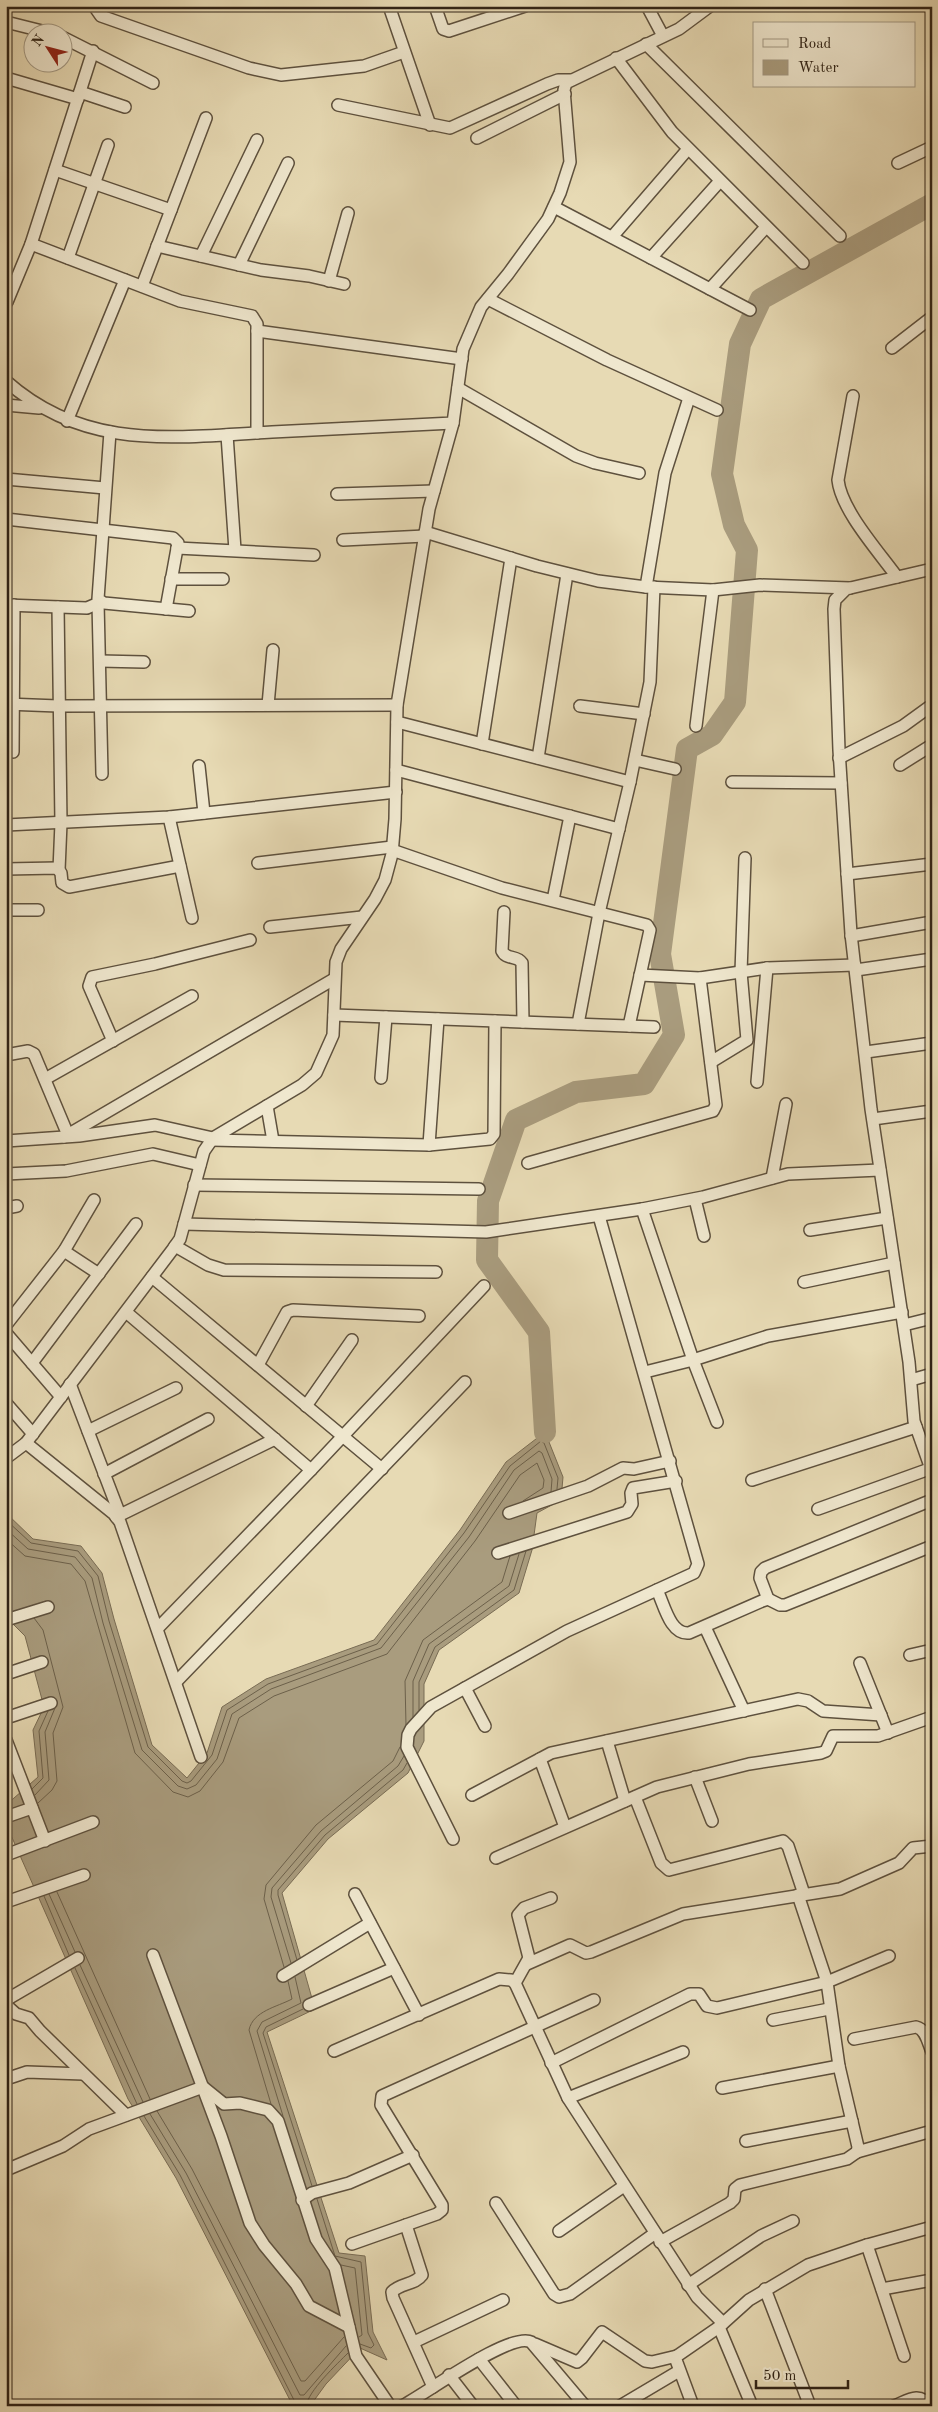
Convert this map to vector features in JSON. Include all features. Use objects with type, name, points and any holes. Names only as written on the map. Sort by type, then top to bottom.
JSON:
[{"type":"street","points":[[94,6],[101,16],[249,68],[276,74],[364,66],[404,52]]},
{"type":"street","points":[[389,6],[430,125]]},
{"type":"street","points":[[435,6],[443,29],[449,31],[525,6]]},
{"type":"street","points":[[647,6],[663,36]]},
{"type":"street","points":[[6,1458],[29,1438],[175,1246],[184,1224],[204,1151],[212,1139],[302,1085],[316,1073],[334,1035],[334,979],[336,962],[341,950],[385,880],[392,849],[396,792],[397,705],[425,534],[434,491],[453,423],[463,349],[481,307],[542,227],[554,207],[570,162],[565,94],[566,83],[679,29],[710,6]]},
{"type":"street","points":[[6,22],[22,26]]},
{"type":"street","points":[[72,42],[153,83]]},
{"type":"street","points":[[646,44],[840,236]]},
{"type":"street","points":[[8,302],[31,244],[93,51]]},
{"type":"street","points":[[616,58],[672,132],[688,150],[803,263]]},
{"type":"street","points":[[6,78],[125,107]]},
{"type":"street","points":[[338,105],[450,128],[547,84],[558,80],[570,80]]},
{"type":"street","points":[[477,138],[565,94]]},
{"type":"street","points":[[142,286],[206,118]]},
{"type":"street","points":[[201,256],[257,140]]},
{"type":"street","points":[[68,258],[108,145]]},
{"type":"street","points":[[898,163],[932,147]]},
{"type":"street","points":[[612,237],[688,150]]},
{"type":"street","points":[[239,265],[288,164]]},
{"type":"street","points":[[55,170],[171,210]]},
{"type":"street","points":[[651,258],[720,181]]},
{"type":"street","points":[[554,207],[750,310]]},
{"type":"street","points":[[329,281],[348,213]]},
{"type":"street","points":[[710,290],[766,227]]},
{"type":"street","points":[[31,244],[190,304],[246,313],[255,319],[257,331],[257,433]]},
{"type":"street","points":[[157,246],[239,265],[344,284]]},
{"type":"street","points":[[67,421],[125,280]]},
{"type":"street","points":[[488,299],[608,360],[717,410]]},
{"type":"street","points":[[892,348],[932,316]]},
{"type":"street","points":[[257,331],[462,359]]},
{"type":"street","points":[[6,381],[41,408],[67,421],[110,432],[163,438],[453,423]]},
{"type":"street","points":[[458,388],[576,456],[639,473]]},
{"type":"street","points":[[854,396],[838,480],[839,492],[846,506],[897,577]]},
{"type":"street","points":[[578,1024],[599,913],[644,714],[651,673],[650,587],[665,473],[689,398]]},
{"type":"street","points":[[6,405],[41,408]]},
{"type":"street","points":[[102,774],[99,602],[97,595],[110,432]]},
{"type":"street","points":[[227,435],[235,550]]},
{"type":"street","points":[[6,479],[105,488]]},
{"type":"street","points":[[337,494],[434,491]]},
{"type":"street","points":[[6,519],[173,538],[176,540],[177,548],[166,609]]},
{"type":"street","points":[[344,540],[425,534],[567,574],[598,581],[650,587],[713,590],[741,585],[850,588],[932,569]]},
{"type":"street","points":[[177,548],[314,555]]},
{"type":"street","points":[[482,744],[511,558]]},
{"type":"street","points":[[538,758],[567,574]]},
{"type":"street","points":[[171,579],[223,579]]},
{"type":"street","points":[[818,1509],[931,1470],[916,1427],[904,1324],[873,1119],[851,936],[839,758],[834,609],[839,594],[850,588]]},
{"type":"street","points":[[696,726],[713,590]]},
{"type":"street","points":[[13,752],[10,705],[10,605],[87,608],[99,602],[189,611]]},
{"type":"street","points":[[58,607],[61,824],[59,870],[62,883],[69,887],[180,866]]},
{"type":"street","points":[[268,705],[274,650]]},
{"type":"street","points":[[100,661],[144,662]]},
{"type":"street","points":[[10,705],[397,705]]},
{"type":"street","points":[[839,758],[902,726],[932,705]]},
{"type":"street","points":[[580,706],[644,714]]},
{"type":"street","points":[[397,722],[630,782]]},
{"type":"street","points":[[900,765],[932,745]]},
{"type":"street","points":[[635,760],[674,769]]},
{"type":"street","points":[[199,766],[204,813]]},
{"type":"street","points":[[396,770],[619,829]]},
{"type":"street","points":[[732,782],[841,783]]},
{"type":"street","points":[[6,825],[61,824],[168,817],[396,792]]},
{"type":"street","points":[[553,900],[570,816]]},
{"type":"street","points":[[168,817],[192,918]]},
{"type":"street","points":[[258,864],[392,849],[502,888],[644,924],[649,927],[629,1026]]},
{"type":"street","points":[[711,1062],[747,1040],[741,972],[745,858]]},
{"type":"street","points":[[847,874],[932,864]]},
{"type":"street","points":[[6,869],[57,868],[59,870]]},
{"type":"street","points":[[6,910],[38,910]]},
{"type":"street","points":[[504,912],[502,951],[506,956],[518,959],[522,964],[523,1022]]},
{"type":"street","points":[[270,927],[362,917]]},
{"type":"street","points":[[851,936],[932,922]]},
{"type":"street","points":[[113,1041],[89,986],[92,978],[250,940]]},
{"type":"street","points":[[640,975],[700,978],[767,968],[856,967],[932,959]]},
{"type":"street","points":[[757,1082],[767,968]]},
{"type":"street","points":[[528,1163],[713,1111],[716,1104],[700,978]]},
{"type":"street","points":[[66,1136],[334,979]]},
{"type":"street","points":[[45,1079],[192,996]]},
{"type":"street","points":[[334,1015],[654,1027]]},
{"type":"street","points":[[381,1078],[386,1017]]},
{"type":"street","points":[[428,1145],[438,1019]]},
{"type":"street","points":[[6,1142],[155,1125],[212,1139],[428,1145],[453,1144],[493,1138],[495,1021]]},
{"type":"street","points":[[866,1052],[932,1044]]},
{"type":"street","points":[[6,1055],[32,1051],[45,1079],[66,1136]]},
{"type":"street","points":[[772,1178],[786,1104]]},
{"type":"street","points":[[268,1106],[273,1141]]},
{"type":"street","points":[[873,1119],[932,1111]]},
{"type":"street","points":[[6,1174],[66,1171],[153,1154],[200,1165]]},
{"type":"street","points":[[184,1224],[486,1232],[599,1216],[695,1199],[788,1174],[880,1170]]},
{"type":"street","points":[[194,1185],[479,1189]]},
{"type":"street","points":[[695,1199],[704,1236]]},
{"type":"street","points":[[6,1325],[64,1251],[94,1200]]},
{"type":"street","points":[[642,1209],[692,1360],[717,1422]]},
{"type":"street","points":[[453,1839],[407,1747],[406,1740],[411,1729],[426,1711],[567,1631],[694,1573],[698,1564],[645,1372],[599,1216]]},
{"type":"street","points":[[810,1230],[887,1218]]},
{"type":"street","points":[[32,1363],[136,1224]]},
{"type":"street","points":[[175,1246],[208,1265],[224,1270],[436,1272]]},
{"type":"street","points":[[64,1251],[99,1274]]},
{"type":"street","points":[[804,1282],[894,1263]]},
{"type":"street","points":[[152,1277],[382,1468]]},
{"type":"street","points":[[158,1628],[311,1470],[484,1286]]},
{"type":"street","points":[[258,1365],[287,1312],[294,1310],[419,1316]]},
{"type":"street","points":[[126,1312],[311,1470]]},
{"type":"street","points":[[645,1372],[692,1360],[768,1336],[902,1312]]},
{"type":"street","points":[[904,1324],[932,1318]]},
{"type":"street","points":[[6,1333],[61,1397]]},
{"type":"street","points":[[306,1406],[352,1340]]},
{"type":"street","points":[[911,1380],[932,1374]]},
{"type":"street","points":[[176,1682],[465,1382]]},
{"type":"street","points":[[70,1384],[126,1534],[201,1757]]},
{"type":"street","points":[[88,1431],[176,1388]]},
{"type":"street","points":[[6,1403],[29,1438],[118,1516]]},
{"type":"street","points":[[104,1474],[208,1419]]},
{"type":"street","points":[[752,1480],[916,1427]]},
{"type":"street","points":[[118,1516],[275,1438]]},
{"type":"street","points":[[509,1513],[588,1486],[623,1468],[634,1469],[670,1461]]},
{"type":"street","points":[[498,1553],[627,1512],[632,1504],[631,1493],[633,1488],[676,1481]]},
{"type":"street","points":[[932,1500],[765,1568],[761,1572],[760,1578],[768,1599],[780,1606],[932,1546]]},
{"type":"street","points":[[657,1590],[678,1632],[689,1634],[768,1599]]},
{"type":"street","points":[[6,1620],[48,1607]]},
{"type":"street","points":[[705,1627],[744,1711]]},
{"type":"street","points":[[910,1655],[932,1650]]},
{"type":"street","points":[[6,1674],[42,1662]]},
{"type":"street","points":[[860,1663],[888,1732]]},
{"type":"street","points":[[465,1688],[485,1726]]},
{"type":"street","points":[[472,1795],[557,1752],[802,1698],[823,1711],[881,1715]]},
{"type":"street","points":[[6,1718],[51,1703]]},
{"type":"street","points":[[496,1858],[657,1787],[749,1764],[821,1753],[826,1751],[833,1736],[872,1736],[932,1717]]},
{"type":"street","points":[[6,1740],[10,1759],[45,1841]]},
{"type":"street","points":[[607,1741],[630,1799],[661,1863],[669,1870],[784,1841],[788,1846],[827,1982],[829,2009],[858,2147],[856,2152]]},
{"type":"street","points":[[540,1759],[565,1827]]},
{"type":"street","points":[[695,1777],[712,1822]]},
{"type":"street","points":[[6,1817],[32,1808]]},
{"type":"street","points":[[6,1855],[93,1822]]},
{"type":"street","points":[[527,1964],[570,1945],[586,1953],[591,1952],[683,1914],[840,1889],[899,1863],[913,1848],[932,1846]]},
{"type":"street","points":[[6,1902],[84,1875]]},
{"type":"street","points":[[355,1894],[419,2015]]},
{"type":"street","points":[[515,1984],[529,1958],[518,1915],[524,1908],[550,1898]]},
{"type":"street","points":[[284,1976],[370,1923]]},
{"type":"street","points":[[153,1955],[203,2087],[246,2213],[256,2234],[296,2284],[309,2306],[349,2327]]},
{"type":"street","points":[[551,2063],[695,1992],[699,1994],[707,2006],[718,2008],[827,1982],[889,1956]]},
{"type":"street","points":[[6,2000],[78,1958]]},
{"type":"street","points":[[309,2005],[394,1968]]},
{"type":"street","points":[[334,2051],[499,1979],[506,1978],[515,1984],[568,2098],[688,2285],[721,2325],[752,2406]]},
{"type":"street","points":[[352,2244],[442,2210],[442,2205],[382,2104],[382,2096],[594,2000]]},
{"type":"street","points":[[6,2005],[16,2014],[29,2018],[126,2115]]},
{"type":"street","points":[[773,2020],[829,2009]]},
{"type":"street","points":[[854,2039],[916,2027],[924,2032],[932,2052]]},
{"type":"street","points":[[568,2098],[683,2052]]},
{"type":"street","points":[[722,2088],[840,2066]]},
{"type":"street","points":[[6,2079],[27,2072],[83,2074]]},
{"type":"street","points":[[6,2170],[63,2146],[89,2129],[203,2087]]},
{"type":"street","points":[[203,2087],[224,2104],[243,2104],[268,2110],[274,2115],[316,2239],[335,2268],[359,2361],[390,2406]]},
{"type":"street","points":[[746,2141],[852,2121]]},
{"type":"street","points":[[496,2203],[554,2294],[559,2297],[570,2294],[657,2238],[730,2202],[734,2199],[735,2189],[740,2185],[847,2159],[856,2152],[932,2131]]},
{"type":"street","points":[[302,2200],[312,2193],[349,2183],[413,2154]]},
{"type":"street","points":[[559,2231],[624,2186]]},
{"type":"street","points":[[688,2285],[761,2236],[793,2221]]},
{"type":"street","points":[[406,2225],[422,2275],[419,2279],[392,2292],[434,2387]]},
{"type":"street","points":[[402,2406],[423,2402],[434,2387],[449,2375],[479,2359],[523,2340],[577,2362],[602,2332],[645,2361],[652,2362],[678,2356],[721,2325],[749,2300],[808,2265],[867,2245],[932,2227]]},
{"type":"street","points":[[867,2245],[904,2356]]},
{"type":"street","points":[[882,2289],[932,2280]]},
{"type":"street","points":[[765,2289],[810,2406]]},
{"type":"street","points":[[414,2342],[503,2300]]},
{"type":"street","points":[[531,2342],[586,2406]]},
{"type":"street","points":[[678,2356],[676,2360],[679,2371],[693,2406]]},
{"type":"street","points":[[479,2359],[516,2406]]},
{"type":"street","points":[[620,2406],[679,2371]]},
{"type":"street","points":[[449,2375],[473,2406]]},
{"type":"street","points":[[894,2406],[919,2397],[924,2398],[929,2406]]},
{"type":"water","points":[[545,1432],[563,1477],[561,1500],[537,1513],[532,1550],[519,1593],[439,1650],[424,1684],[424,1741],[408,1773],[328,1839],[282,1893],[315,2009],[267,2032],[339,2253],[365,2256],[373,2332],[387,2360],[360,2348],[326,2384],[310,2406],[293,2406],[176,2178],[128,2099],[6,1824],[6,1805],[38,1777],[33,1730],[44,1707],[25,1636],[6,1617],[6,1513],[33,1539],[81,1546],[102,1573],[152,1745],[187,1778],[207,1753],[222,1707],[266,1679],[374,1640],[460,1530],[506,1462]]},
{"type":"waterway","points":[[545,1432],[539,1332],[487,1260],[488,1201],[516,1120],[576,1092],[644,1084],[674,1035],[660,954],[687,749],[712,735],[735,702],[747,550],[734,525],[722,474],[740,344],[761,299],[932,204]]}]
